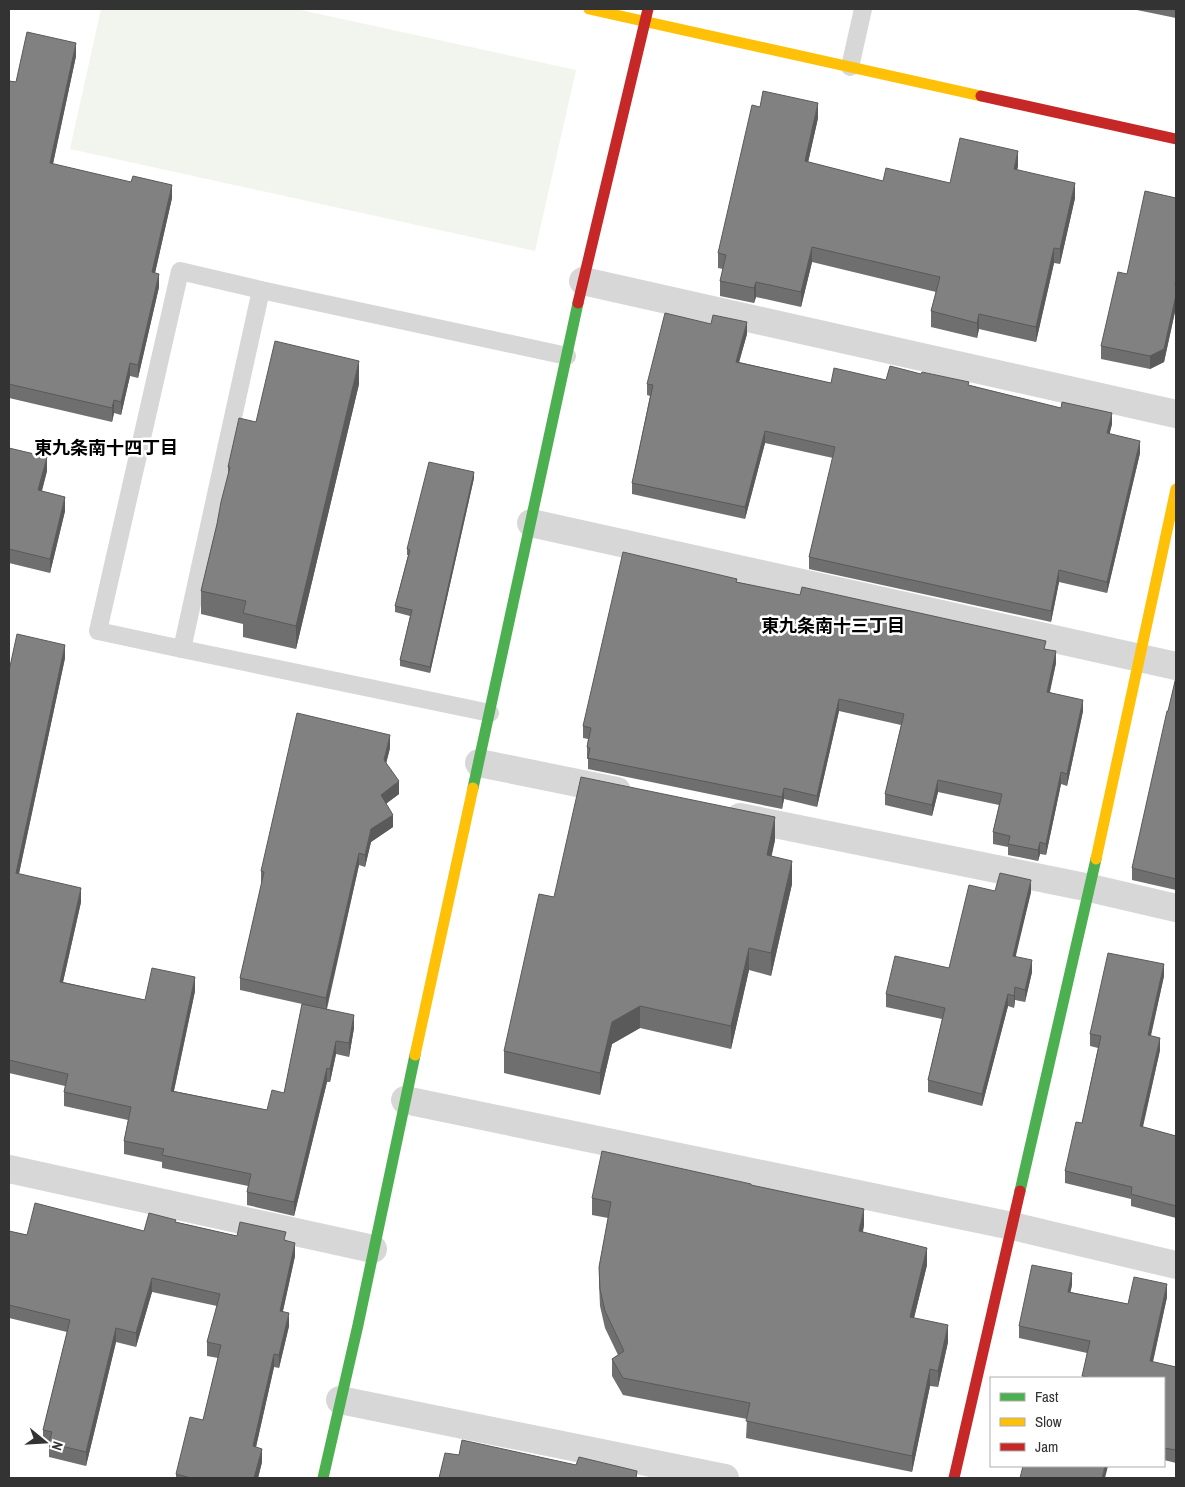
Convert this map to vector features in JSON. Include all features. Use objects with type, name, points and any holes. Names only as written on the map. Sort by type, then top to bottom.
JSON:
[{"type":"street","points":[[589,9],[1176,139]]},
{"type":"street","points":[[323,1478],[583,282],[648,9]]},
{"type":"street","points":[[583,282],[1176,414]]},
{"type":"street","points":[[954,1478],[1090,888],[1176,489]]},
{"type":"street","points":[[531,523],[1176,666]]},
{"type":"street","points":[[479,763],[644,797]]},
{"type":"street","points":[[712,811],[1090,888],[1176,908]]},
{"type":"street","points":[[405,1100],[1012,1226],[1176,1265]]},
{"type":"street","points":[[9,1169],[373,1249]]},
{"type":"street","points":[[340,1400],[725,1478]]},
{"type":"lane","points":[[850,67],[863,9]]},
{"type":"lane","points":[[490,713],[98,631],[180,271],[567,356]]},
{"type":"lane","points":[[182,649],[261,290]]},
{"type":"shaded area","points":[[101,9],[296,9],[576,70],[535,251],[70,149]]},
{"type":"building","points":[[27,32],[76,43],[50,163],[131,182],[133,176],[172,185],[152,272],[159,274],[138,365],[130,363],[121,402],[114,400],[112,408],[9,384],[9,81],[16,82]]},
{"type":"building","points":[[763,91],[818,103],[805,161],[883,181],[886,168],[950,183],[960,138],[1018,151],[1014,169],[1075,183],[1060,249],[1054,248],[1036,327],[979,314],[977,323],[931,311],[940,277],[812,247],[801,292],[756,282],[754,288],[720,281],[726,255],[718,253],[752,105],[760,107]]},
{"type":"building","points":[[1145,191],[1176,198],[1176,295],[1164,349],[1150,356],[1101,346],[1118,272],[1127,274]]},
{"type":"building","points":[[665,313],[711,324],[713,315],[747,322],[736,362],[831,383],[834,368],[886,380],[890,366],[921,374],[922,372],[969,382],[968,385],[1061,408],[1062,402],[1112,413],[1107,433],[1140,441],[1107,582],[1059,570],[1051,611],[809,557],[835,447],[765,431],[745,507],[632,483],[653,385],[647,384]]},
{"type":"building","points":[[275,341],[359,361],[296,626],[243,613],[246,601],[201,591],[230,467],[228,467],[239,418],[256,422]]},
{"type":"building","points":[[9,448],[47,457],[38,490],[65,497],[50,559],[9,549]]},
{"type":"building","points":[[429,462],[474,472],[430,667],[400,660],[412,610],[395,606],[410,550],[407,549]]},
{"type":"building","points":[[623,552],[737,579],[736,582],[800,595],[802,587],[1046,641],[1044,649],[1056,651],[1047,692],[1083,700],[1067,774],[1061,772],[1046,844],[1040,842],[1038,850],[1008,844],[1010,836],[993,832],[1002,794],[938,780],[932,805],[885,794],[904,714],[839,699],[817,796],[784,788],[782,797],[588,758],[590,748],[587,747],[591,728],[583,726]]},
{"type":"building","points":[[17,634],[65,645],[16,873],[81,888],[60,982],[145,1000],[152,968],[195,977],[171,1091],[267,1110],[272,1090],[284,1093],[302,1004],[354,1015],[349,1043],[336,1041],[330,1069],[327,1068],[294,1202],[247,1192],[251,1174],[162,1155],[164,1149],[124,1141],[131,1107],[64,1092],[68,1074],[9,1060],[9,671]]},
{"type":"building","points":[[1176,677],[1176,879],[1132,868]]},
{"type":"building","points":[[297,713],[390,735],[384,760],[399,781],[381,795],[393,815],[371,829],[365,855],[359,853],[326,998],[240,978],[264,872],[261,871]]},
{"type":"building","points":[[581,777],[775,817],[767,855],[792,861],[771,953],[749,948],[731,1026],[640,1006],[612,1022],[600,1073],[504,1051],[539,894],[554,897]]},
{"type":"building","points":[[1000,873],[1031,880],[1013,956],[1032,960],[1025,990],[1015,987],[1014,996],[1008,994],[982,1094],[928,1080],[945,1008],[886,994],[895,956],[949,968],[969,885],[995,891]]},
{"type":"building","points":[[1108,953],[1164,964],[1148,1035],[1160,1038],[1140,1126],[1176,1136],[1176,1206],[1131,1194],[1132,1187],[1065,1171],[1076,1122],[1082,1123],[1101,1036],[1090,1034]]},
{"type":"building","points":[[602,1151],[864,1209],[859,1231],[927,1248],[910,1317],[948,1325],[938,1371],[930,1369],[912,1456],[746,1421],[750,1403],[623,1378],[612,1359],[624,1351],[605,1311],[600,1289],[599,1267],[611,1202],[592,1198]]},
{"type":"building","points":[[35,1203],[144,1231],[149,1213],[176,1220],[175,1222],[237,1236],[240,1222],[286,1232],[284,1240],[295,1243],[280,1311],[289,1313],[279,1355],[274,1354],[253,1446],[262,1449],[254,1478],[191,1478],[176,1474],[190,1417],[203,1420],[221,1345],[207,1342],[220,1294],[152,1278],[136,1333],[116,1328],[86,1452],[49,1443],[52,1432],[43,1430],[70,1320],[9,1305],[9,1231],[27,1235]]},
{"type":"building","points":[[1032,1265],[1072,1273],[1068,1292],[1128,1304],[1134,1277],[1167,1284],[1150,1361],[1176,1367],[1176,1450],[1165,1448],[1165,1377],[1082,1376],[1090,1341],[1019,1326]]},
{"type":"building","points":[[462,1440],[576,1465],[579,1457],[637,1471],[636,1478],[439,1478],[445,1453],[459,1455]]},
{"type":"building","points":[[1023,1467],[1105,1467],[1102,1478],[1020,1478]]},
{"type":"traffic: fast","points":[[473,788],[578,303]]},
{"type":"traffic: fast","points":[[1020,1191],[1096,859]]},
{"type":"traffic: fast","points":[[323,1478],[358,1325],[415,1055]]},
{"type":"traffic: slow","points":[[589,9],[981,96]]},
{"type":"traffic: slow","points":[[1096,859],[1176,489]]},
{"type":"traffic: slow","points":[[415,1055],[473,788]]},
{"type":"traffic: jam","points":[[578,303],[648,9]]},
{"type":"traffic: jam","points":[[981,96],[1176,139]]},
{"type":"traffic: jam","points":[[954,1478],[1020,1191]]},
{"type":"district","name":"東九条南十四丁目","points":[[106,448]]},
{"type":"district","name":"東九条南十三丁目","points":[[833,626]]}]
